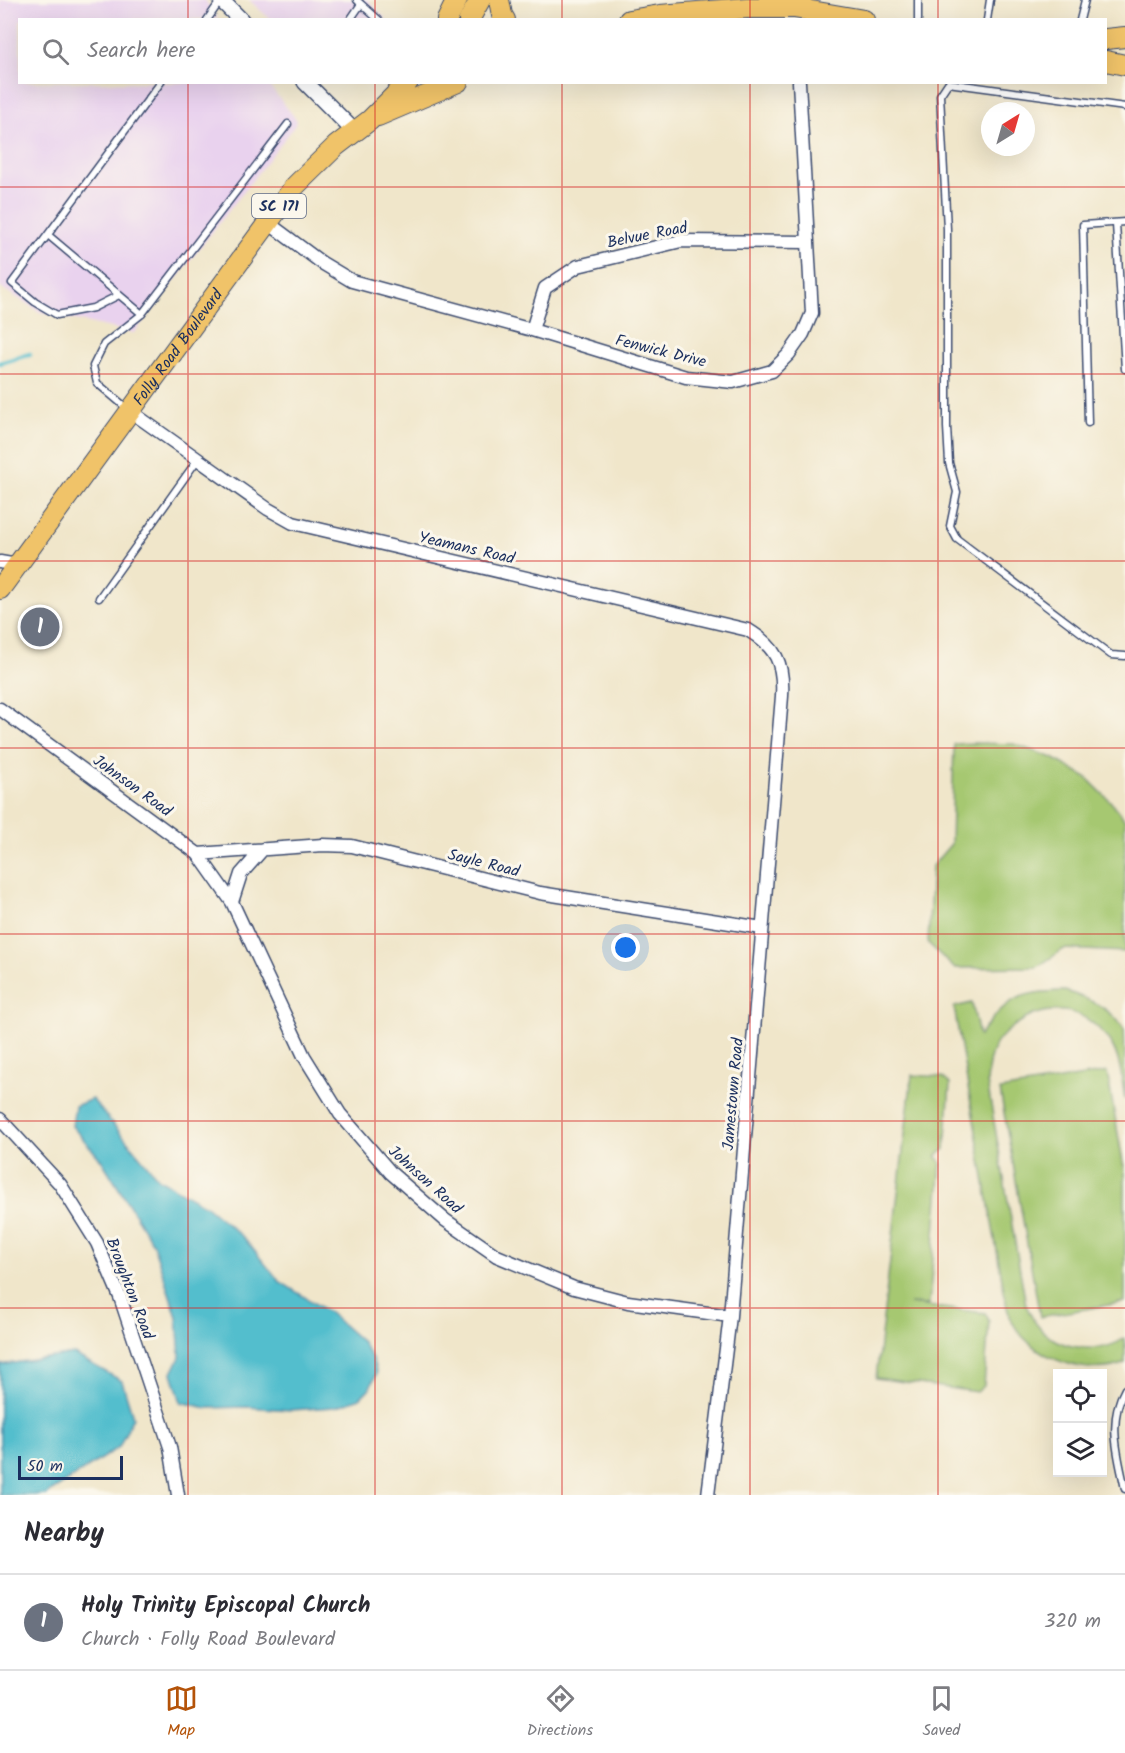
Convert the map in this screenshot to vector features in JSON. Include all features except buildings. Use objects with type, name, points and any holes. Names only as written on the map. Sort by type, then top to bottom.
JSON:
[{"type":"main road","points":[[448,18],[457,0]]},
{"type":"main road","points":[[470,18],[480,0]]},
{"type":"main road","points":[[499,0],[504,18]]},
{"type":"main road","points":[[641,18],[747,8],[794,9],[851,18]]},
{"type":"main road","points":[[1107,39],[1125,36]]},
{"type":"main road","points":[[1107,61],[1125,65]]},
{"type":"main road","name":"Folly Road Boulevard","points":[[0,589],[9,564],[130,411],[294,187],[315,165],[406,84]]},
{"type":"main road","name":"Folly Road Boulevard","points":[[362,125],[454,84]]},
{"type":"street","points":[[221,0],[239,18]]},
{"type":"street","points":[[308,84],[362,125]]},
{"type":"street","name":"Fenwick Drive","points":[[267,222],[352,282],[532,330],[686,377],[733,382],[772,371],[798,341],[812,313],[813,296],[798,84]]},
{"type":"street","name":"Belvue Road","points":[[532,330],[545,288],[578,266],[681,241],[808,242]]},
{"type":"street","name":"Yeamans Road","points":[[130,411],[268,509],[293,523],[748,630],[764,640],[779,660],[783,678],[782,696]]},
{"type":"street","name":"Jamestown Road","points":[[708,1495],[730,1316],[782,696]]},
{"type":"street","name":"Johnson Road","points":[[0,709],[198,854],[232,902],[304,1056],[340,1114],[391,1173],[445,1220],[497,1256],[574,1288],[628,1302],[730,1316]]},
{"type":"street","name":"Sayle Road","points":[[198,854],[323,844],[352,846],[540,893],[762,928]]},
{"type":"street","points":[[232,902],[241,874],[263,849]]},
{"type":"street","name":"Broughton Road","points":[[0,1119],[60,1184],[97,1243],[120,1297],[170,1447],[178,1495]]},
{"type":"lane","points":[[208,18],[221,0]]},
{"type":"lane","points":[[918,0],[918,18]]},
{"type":"lane","points":[[987,18],[990,0]]},
{"type":"lane","points":[[1080,18],[1085,0]]},
{"type":"lane","points":[[351,18],[359,2],[377,18]]},
{"type":"lane","points":[[119,295],[93,308],[57,315],[35,302],[12,283],[159,84]]},
{"type":"lane","points":[[947,84],[940,95],[947,229],[949,463],[957,492],[950,526],[957,539],[1111,655],[1125,656]]},
{"type":"lane","points":[[955,84],[1125,107]]},
{"type":"lane","points":[[130,411],[97,383],[93,366],[104,344],[141,314],[288,124]]},
{"type":"lane","points":[[1088,423],[1083,225],[1125,222]]},
{"type":"lane","points":[[1116,224],[1125,369]]},
{"type":"lane","points":[[48,235],[141,314]]},
{"type":"lane","points":[[99,598],[198,459]]},
{"type":"lane","points":[[1125,1389],[1114,1417],[1114,1434],[1125,1489]]},
{"type":"shaded area","points":[[0,0],[205,0],[217,18],[18,18],[18,84],[268,84],[296,119],[295,125],[134,333],[40,312],[0,287]]},
{"type":"shaded area","points":[[249,0],[368,0],[385,18],[269,18]]},
{"type":"green space","points":[[954,744],[1014,744],[1053,758],[1087,778],[1125,820],[1125,952],[1064,949],[1037,967],[954,968],[928,943],[932,866],[951,844]]},
{"type":"green space","points":[[1065,991],[1106,1010],[1124,1029],[1125,1100],[1119,1062],[1110,1042],[1089,1021],[1065,1011],[1040,1013],[1027,1018],[1008,1031],[996,1043],[991,1054],[987,1082],[1026,1305],[1034,1321],[1046,1334],[1068,1345],[1104,1347],[1125,1338],[1125,1363],[1111,1367],[1080,1367],[1048,1356],[1023,1337],[1011,1319],[1007,1308],[954,1007],[972,1003],[979,1036],[1006,1005],[1015,1000],[1036,993]]},
{"type":"green space","points":[[1107,1072],[1125,1173],[1125,1302],[1040,1317],[1000,1090]]},
{"type":"green space","points":[[912,1075],[942,1077],[950,1084],[945,1149],[936,1156],[941,1162],[929,1305],[909,1304],[985,1313],[989,1321],[984,1386],[977,1392],[876,1378]]},
{"type":"water","points":[[92,1099],[159,1179],[206,1206],[244,1238],[279,1281],[327,1311],[362,1342],[372,1358],[377,1373],[369,1389],[360,1398],[335,1407],[291,1410],[246,1407],[207,1408],[181,1402],[172,1373],[180,1357],[177,1317],[153,1244],[102,1161],[72,1126],[75,1106]]},
{"type":"water","points":[[74,1354],[122,1381],[133,1417],[119,1447],[46,1495],[0,1495],[0,1365]]},
{"type":"waterway","points":[[0,363],[30,354]]},
{"type":"place","name":"Holy Trinity Episcopal Church","points":[[40,627]]}]
